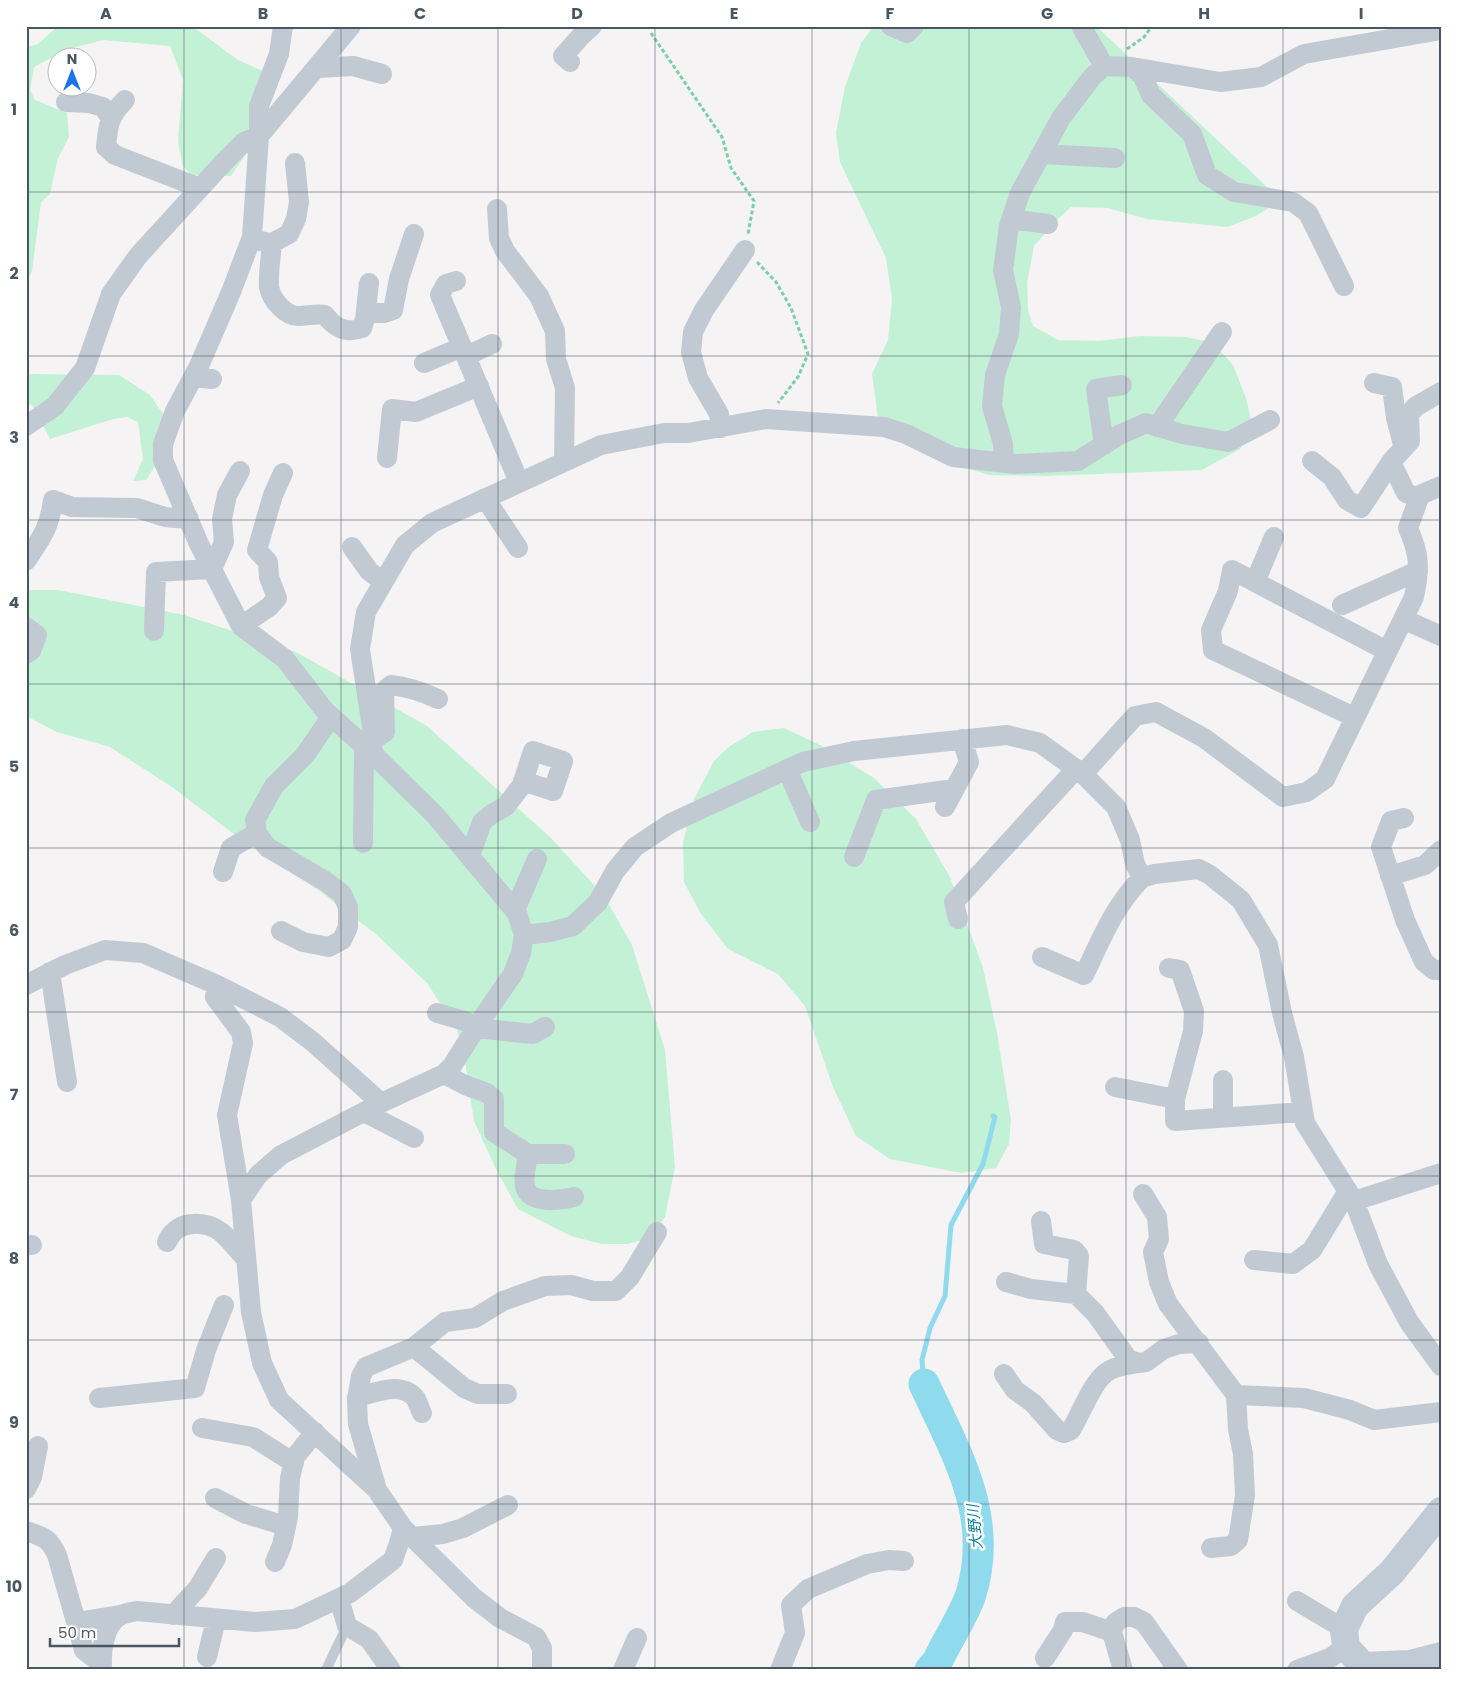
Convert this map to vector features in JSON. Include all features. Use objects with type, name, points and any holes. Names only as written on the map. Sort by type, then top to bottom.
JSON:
[{"type":"main road","points":[[1441,1511],[1392,1572],[1355,1606],[1345,1638],[1363,1666],[1410,1664],[1441,1656]]},
{"type":"street","points":[[241,1200],[258,1175],[281,1155],[373,1107],[444,1074],[452,1066],[513,974],[521,953],[524,935],[515,910],[434,815],[369,747],[325,711],[285,659],[241,626],[188,519],[163,460],[163,444],[175,411],[203,378],[231,292],[251,240],[259,136],[259,106],[279,54],[283,26]]},
{"type":"street","points":[[26,426],[56,406],[85,368],[111,294],[138,256],[244,142],[259,136],[318,68],[351,26]]},
{"type":"street","points":[[570,62],[563,56],[582,34],[592,26]]},
{"type":"street","points":[[891,26],[908,33],[914,26]]},
{"type":"street","points":[[1081,26],[1104,66]]},
{"type":"street","points":[[1004,463],[1003,444],[992,406],[995,374],[1010,334],[1011,307],[1003,270],[1012,219],[1020,193],[1061,118],[1092,77],[1104,66],[1132,67],[1220,82],[1261,77],[1304,54],[1441,30]]},
{"type":"street","points":[[318,68],[353,66],[382,74]]},
{"type":"street","points":[[1132,67],[1142,75],[1151,95],[1192,134],[1207,175],[1234,192],[1293,202],[1308,213],[1344,286]]},
{"type":"street","points":[[125,100],[114,111],[111,118],[107,128],[106,147],[115,155],[200,188]]},
{"type":"street","points":[[66,102],[103,107],[111,118]]},
{"type":"street","points":[[1042,154],[1114,158]]},
{"type":"street","points":[[251,240],[272,243],[288,234],[296,219],[299,202],[294,163]]},
{"type":"street","points":[[497,208],[499,238],[505,251],[539,296],[555,331],[556,359],[565,388],[564,462]]},
{"type":"street","points":[[1012,219],[1048,224]]},
{"type":"street","points":[[366,313],[384,313],[393,310],[399,279],[414,234]]},
{"type":"street","points":[[272,243],[269,287],[274,299],[284,311],[296,316],[325,315],[332,324],[340,329],[353,331],[362,328],[366,313],[368,283]]},
{"type":"street","points":[[721,428],[719,414],[698,378],[691,352],[693,332],[704,310],[745,250]]},
{"type":"street","points":[[456,281],[446,284],[440,295],[519,482]]},
{"type":"street","points":[[1157,427],[1222,332]]},
{"type":"street","points":[[424,363],[492,344]]},
{"type":"street","points":[[1374,383],[1392,387],[1396,418],[1397,455],[1406,493],[1419,498]]},
{"type":"street","points":[[1104,444],[1096,389],[1122,385]]},
{"type":"street","points":[[387,458],[392,409],[416,412],[479,386]]},
{"type":"street","points":[[1312,461],[1332,477],[1347,500],[1360,508],[1397,455],[1410,441],[1409,415],[1415,407],[1441,392]]},
{"type":"street","points":[[363,843],[369,747],[360,649],[366,612],[405,545],[432,523],[519,482],[601,444],[664,434],[688,434],[766,420],[884,427],[906,434],[953,456],[1015,464],[1078,460],[1119,436],[1146,424],[1182,434],[1228,442],[1270,420]]},
{"type":"street","points":[[212,569],[224,542],[222,519],[227,495],[240,471]]},
{"type":"street","points":[[241,626],[269,607],[277,598],[269,577],[268,562],[258,550],[274,495],[283,473]]},
{"type":"street","points":[[958,919],[954,902],[1135,716],[1156,712],[1204,738],[1283,797],[1307,792],[1325,779],[1414,597],[1418,571],[1416,547],[1408,528],[1420,495],[1441,486]]},
{"type":"street","points":[[485,498],[518,548]]},
{"type":"street","points":[[26,560],[46,531],[51,517],[53,500],[72,507],[137,508],[165,517],[188,519]]},
{"type":"street","points":[[1254,582],[1274,537]]},
{"type":"street","points":[[352,547],[368,571],[383,582]]},
{"type":"street","points":[[154,631],[156,572],[212,569]]},
{"type":"street","points":[[1354,717],[1213,650],[1211,630],[1228,592],[1232,570],[1387,651]]},
{"type":"street","points":[[1342,605],[1418,571]]},
{"type":"street","points":[[1403,618],[1441,636]]},
{"type":"street","points":[[26,627],[36,635],[31,651],[26,654]]},
{"type":"street","points":[[369,747],[385,732],[384,691],[391,685],[404,686],[438,699]]},
{"type":"street","points":[[281,932],[303,942],[329,946],[342,940],[348,927],[348,907],[342,894],[325,881],[266,847],[257,833],[255,820],[274,786],[305,755],[331,717]]},
{"type":"street","points":[[524,935],[550,932],[573,926],[598,902],[615,871],[635,847],[671,823],[787,769],[803,762],[854,752],[962,739],[1007,735],[1040,743],[1080,772],[1116,807],[1130,840],[1135,864],[1142,878]]},
{"type":"street","points":[[945,807],[968,762],[962,739]]},
{"type":"street","points":[[787,769],[810,822]]},
{"type":"street","points":[[470,856],[482,822],[506,806],[523,780]]},
{"type":"street","points":[[854,857],[876,800],[954,789]]},
{"type":"street","points":[[1404,818],[1391,821],[1381,848],[1405,920],[1424,962],[1434,970],[1441,970]]},
{"type":"street","points":[[223,872],[231,848],[257,833]]},
{"type":"street","points":[[1390,876],[1425,865],[1441,850]]},
{"type":"street","points":[[515,910],[538,858]]},
{"type":"street","points":[[1042,957],[1084,975],[1114,914],[1127,893],[1142,878],[1154,874],[1199,869],[1210,875],[1241,900],[1268,945],[1282,1013],[1294,1057],[1304,1123],[1351,1196],[1378,1264],[1409,1322],[1441,1366]]},
{"type":"street","points":[[26,985],[50,972],[104,950],[143,952],[217,985],[280,1017],[313,1042],[373,1107],[414,1138]]},
{"type":"street","points":[[1169,968],[1180,970],[1194,1011],[1192,1031],[1175,1100],[1175,1121],[1303,1112]]},
{"type":"street","points":[[50,972],[67,1082]]},
{"type":"street","points":[[217,985],[215,997],[241,1032],[243,1043],[227,1115],[241,1200],[251,1312],[262,1362],[280,1400],[377,1490],[408,1527],[474,1598],[500,1618],[536,1637],[542,1648],[542,1670]]},
{"type":"street","points":[[437,1014],[465,1021],[476,1028],[533,1034],[545,1026]]},
{"type":"street","points":[[444,1074],[494,1099],[494,1132],[528,1154],[565,1154]]},
{"type":"street","points":[[1223,1080],[1223,1117]]},
{"type":"street","points":[[1115,1087],[1175,1100]]},
{"type":"street","points":[[528,1154],[525,1187],[530,1195],[544,1200],[574,1197]]},
{"type":"street","points":[[1254,1260],[1293,1264],[1312,1250],[1351,1196],[1441,1173]]},
{"type":"street","points":[[1143,1194],[1157,1217],[1159,1239],[1153,1252],[1159,1282],[1168,1304],[1236,1395],[1238,1430],[1243,1454],[1245,1495],[1238,1540],[1231,1546],[1211,1548]]},
{"type":"street","points":[[1041,1221],[1044,1244],[1074,1250],[1079,1256],[1076,1294]]},
{"type":"street","points":[[167,1242],[170,1234],[177,1228],[186,1224],[202,1224],[219,1231],[246,1259]]},
{"type":"street","points":[[377,1490],[358,1424],[357,1397],[361,1376],[366,1367],[414,1347],[445,1322],[475,1318],[503,1301],[545,1286],[572,1284],[594,1291],[616,1291],[630,1277],[657,1232]]},
{"type":"street","points":[[1006,1282],[1032,1288],[1076,1294],[1095,1313],[1128,1359],[1138,1363]]},
{"type":"street","points":[[99,1398],[132,1387],[196,1388],[219,1307],[249,1292]]},
{"type":"street","points":[[1004,1374],[1015,1390],[1033,1403],[1057,1430],[1064,1433],[1071,1430],[1096,1384],[1107,1372],[1146,1362],[1164,1349],[1179,1344],[1198,1343]]},
{"type":"street","points":[[414,1347],[464,1388],[478,1394],[507,1394]]},
{"type":"street","points":[[357,1397],[394,1388],[405,1390],[415,1398],[422,1413]]},
{"type":"street","points":[[1236,1395],[1304,1398],[1350,1410],[1374,1420],[1441,1412]]},
{"type":"street","points":[[202,1428],[253,1437],[294,1463]]},
{"type":"street","points":[[275,1562],[282,1545],[286,1526],[290,1478],[295,1457],[315,1432]]},
{"type":"street","points":[[26,1489],[32,1477],[38,1446]]},
{"type":"street","points":[[215,1498],[246,1514],[286,1526]]},
{"type":"street","points":[[408,1527],[443,1534],[463,1528],[508,1506]]},
{"type":"street","points":[[76,1622],[137,1611],[255,1622],[295,1619],[350,1593],[393,1560],[399,1543],[408,1527]]},
{"type":"street","points":[[26,1531],[44,1537],[52,1543],[84,1650],[102,1667]]},
{"type":"street","points":[[174,1614],[198,1588],[216,1558]]},
{"type":"street","points":[[780,1670],[795,1633],[791,1605],[808,1589],[867,1564],[889,1560],[904,1561]]},
{"type":"street","points":[[339,1598],[347,1626],[368,1639],[391,1670]]},
{"type":"street","points":[[1297,1601],[1345,1638],[1330,1658],[1297,1670]]},
{"type":"street","points":[[102,1667],[101,1648],[110,1626],[120,1615]]},
{"type":"street","points":[[1123,1670],[1112,1632],[1115,1623],[1124,1617],[1134,1617],[1144,1622],[1178,1670]]},
{"type":"street","points":[[207,1657],[216,1618]]},
{"type":"street","points":[[1045,1658],[1063,1630],[1065,1622],[1083,1622],[1112,1632]]},
{"type":"street","points":[[623,1670],[636,1638]]},
{"type":"lane","points":[[326,1670],[347,1626]]},
{"type":"path","points":[[651,33],[722,137],[731,168],[754,201],[745,250],[776,282],[791,308],[808,354],[798,377],[766,420]]},
{"type":"green space","points":[[58,26],[192,26],[238,60],[270,74],[251,146],[231,176],[191,175],[183,166],[178,142],[183,80],[170,46],[103,40],[72,48],[48,48],[48,60],[34,67],[30,90],[35,100],[67,113],[69,137],[58,158],[50,194],[41,202],[32,271],[26,284],[26,47],[38,44]]},
{"type":"green space","points":[[874,26],[1096,26],[1281,200],[1256,216],[1227,227],[1147,219],[1108,208],[1071,207],[1034,246],[1027,283],[1028,310],[1033,326],[1058,340],[1099,341],[1140,336],[1186,337],[1213,343],[1233,365],[1246,398],[1252,425],[1240,449],[1202,470],[1045,476],[989,475],[940,460],[878,418],[872,374],[888,340],[892,299],[886,258],[840,162],[836,133],[845,87],[861,43]]},
{"type":"green space","points":[[26,374],[119,375],[150,395],[163,414],[158,437],[158,461],[146,480],[133,481],[143,459],[138,422],[127,417],[113,419],[50,439],[32,405],[26,402]]},
{"type":"green space","points":[[26,590],[58,590],[184,615],[296,652],[427,726],[551,838],[604,896],[632,945],[665,1050],[675,1167],[665,1217],[649,1238],[628,1244],[602,1244],[571,1236],[518,1209],[496,1169],[474,1121],[465,1062],[457,1029],[427,983],[377,935],[321,892],[247,844],[172,787],[110,747],[57,732],[26,716]]},
{"type":"green space","points":[[784,728],[822,746],[874,778],[916,819],[950,877],[983,968],[997,1033],[1011,1120],[1009,1144],[996,1168],[961,1173],[890,1159],[856,1136],[833,1087],[805,1006],[778,974],[728,949],[701,914],[684,882],[683,842],[694,799],[714,761],[730,746],[753,732]]},
{"type":"waterway","points":[[924,1384],[922,1360],[930,1328],[945,1296],[951,1225],[983,1164],[995,1117],[993,1116]]},
{"type":"waterway","name":"大野川","points":[[924,1384],[948,1435],[969,1487],[975,1513],[978,1540],[977,1568],[970,1597],[937,1662],[930,1670]]}]
